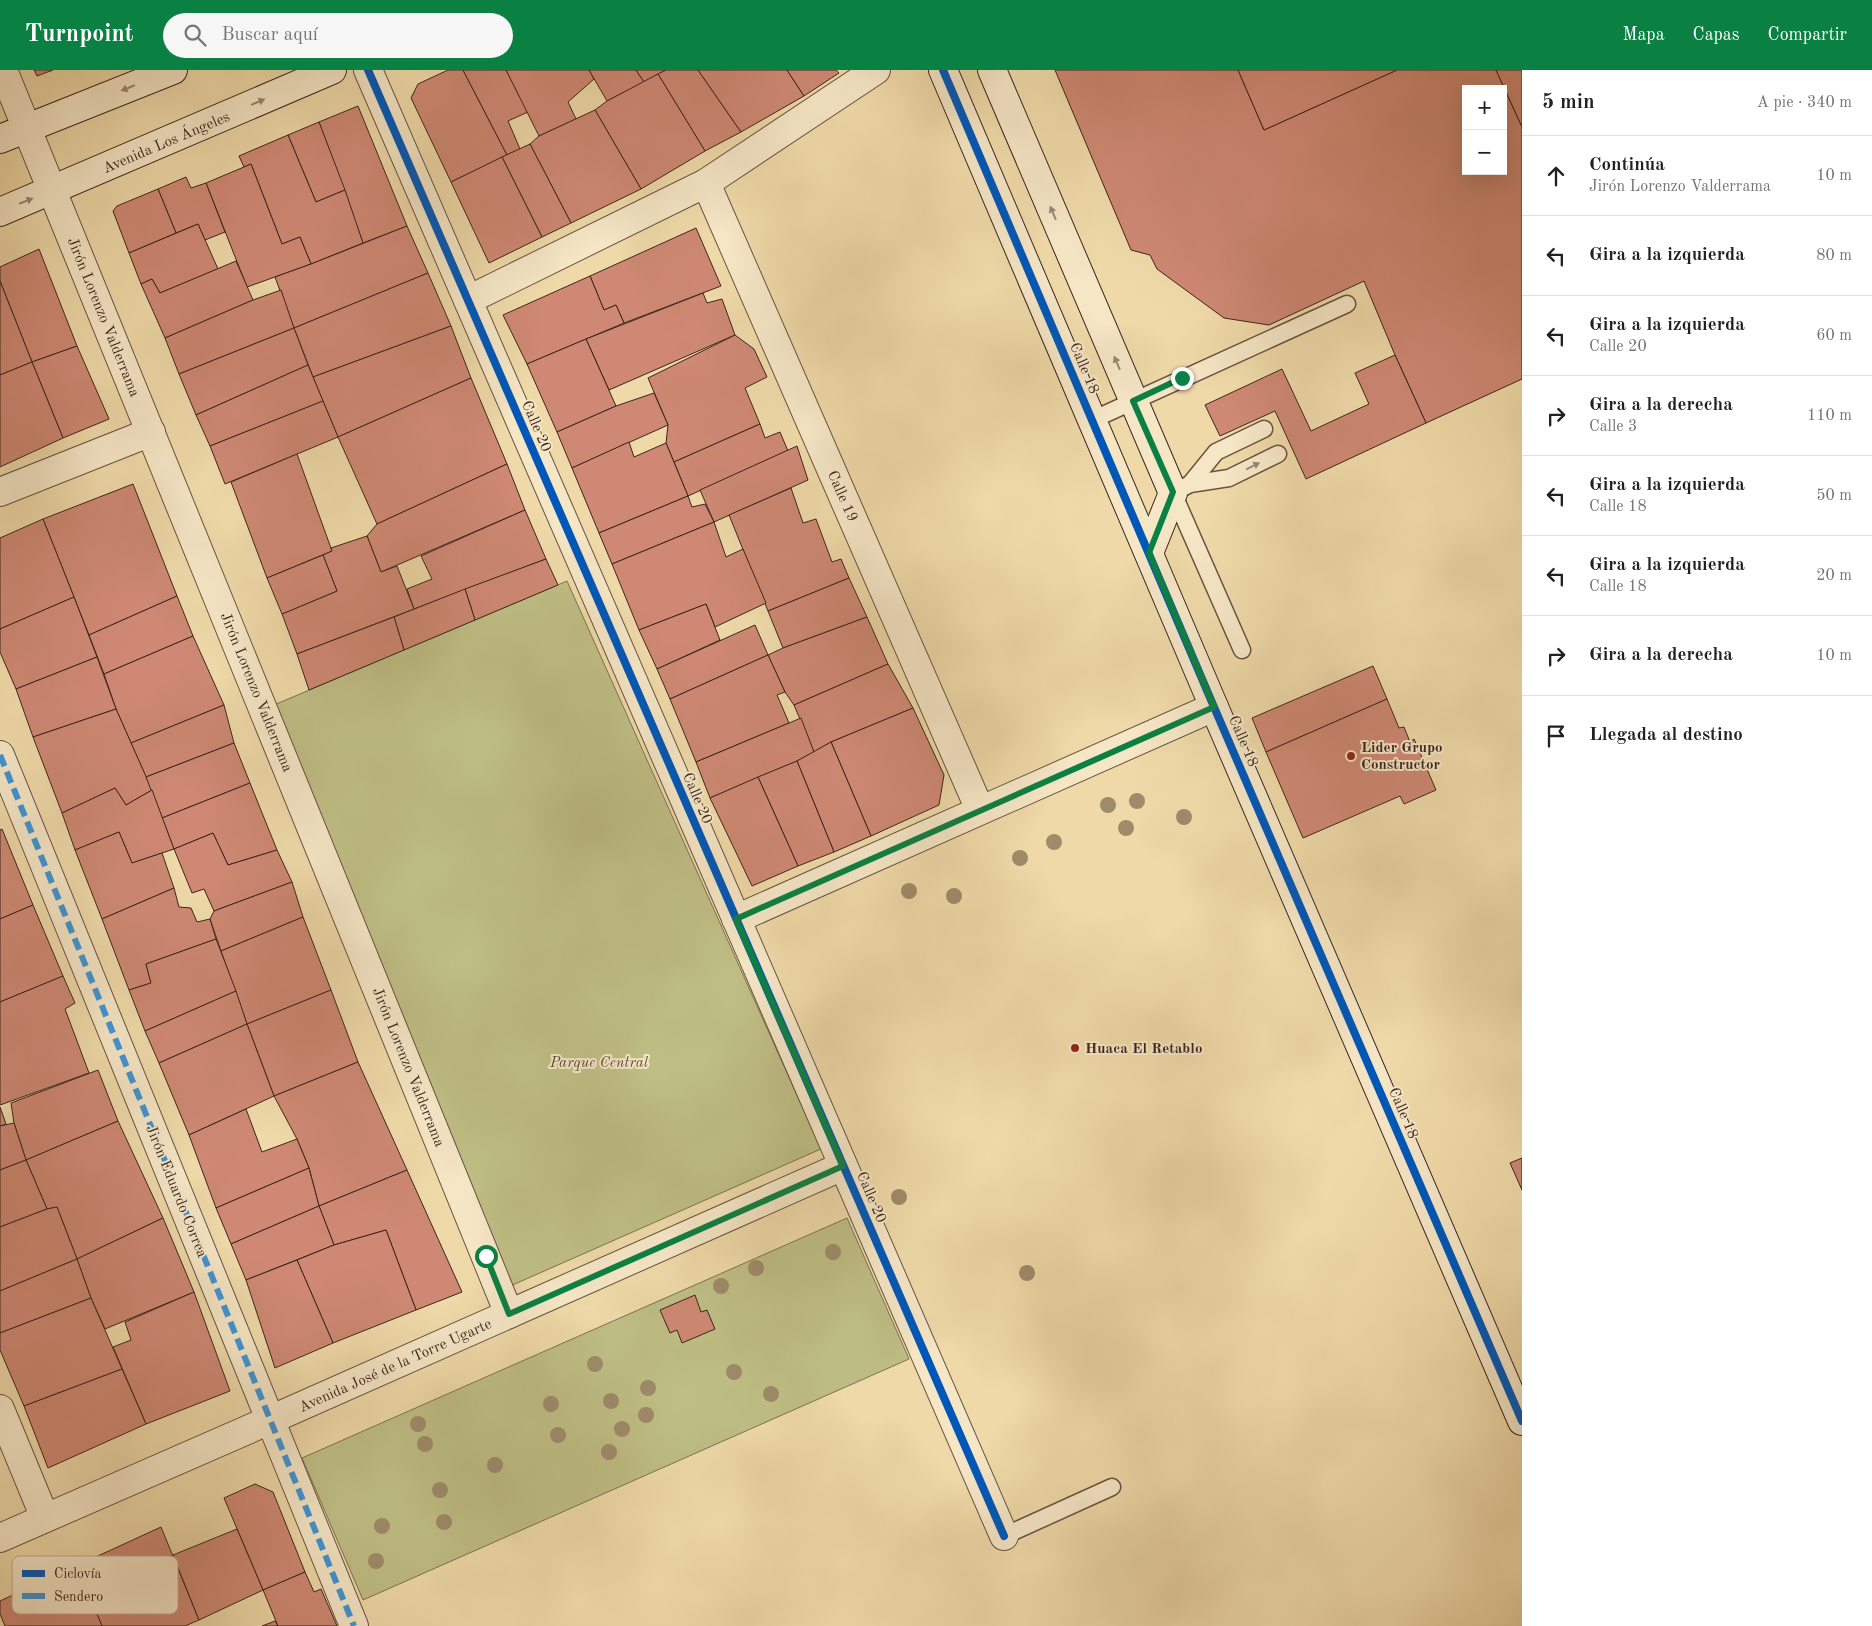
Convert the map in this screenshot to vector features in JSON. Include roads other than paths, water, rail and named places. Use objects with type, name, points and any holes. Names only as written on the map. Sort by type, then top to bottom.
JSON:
[{"type":"street","name":"Jirón Lorenzo Valderrama","points":[[3,70],[509,1314]]},
{"type":"street","points":[[0,139],[173,70]]},
{"type":"street","name":"Avenida Los Ángeles","points":[[0,212],[332,70]]},
{"type":"street","name":"Calle 20","points":[[368,70],[1004,1536]]},
{"type":"street","points":[[468,300],[706,182],[876,70]]},
{"type":"street","name":"Calle 18","points":[[943,70],[1214,707],[1522,1421]]},
{"type":"street","name":"Calle 18","points":[[992,70],[1133,401],[1181,488]]},
{"type":"street","name":"Calle 19","points":[[706,182],[980,810]]},
{"type":"street","points":[[0,492],[151,432]]},
{"type":"street","points":[[1149,553],[1181,488]]},
{"type":"street","points":[[736,919],[1214,707]]},
{"type":"street","name":"Jirón Eduardo Correa","points":[[0,755],[354,1626]]},
{"type":"street","name":"Avenida José de la Torre Ugarte","points":[[0,1538],[843,1166]]},
{"type":"street","points":[[0,1409],[45,1518]]},
{"type":"lane","points":[[1092,420],[1347,304]]},
{"type":"lane","points":[[1181,488],[1216,452],[1264,429]]},
{"type":"lane","points":[[1181,488],[1229,478],[1278,454]]},
{"type":"lane","points":[[1181,488],[1242,650]]},
{"type":"lane","points":[[1004,1536],[1112,1486]]},
{"type":"place","name":"Lider Grupo Constructor","points":[[1351,756]]},
{"type":"place","name":"Huaca El Retablo","points":[[1075,1048]]},
{"type":"park label","name":"Parque Central","points":[[599,1062]]}]
